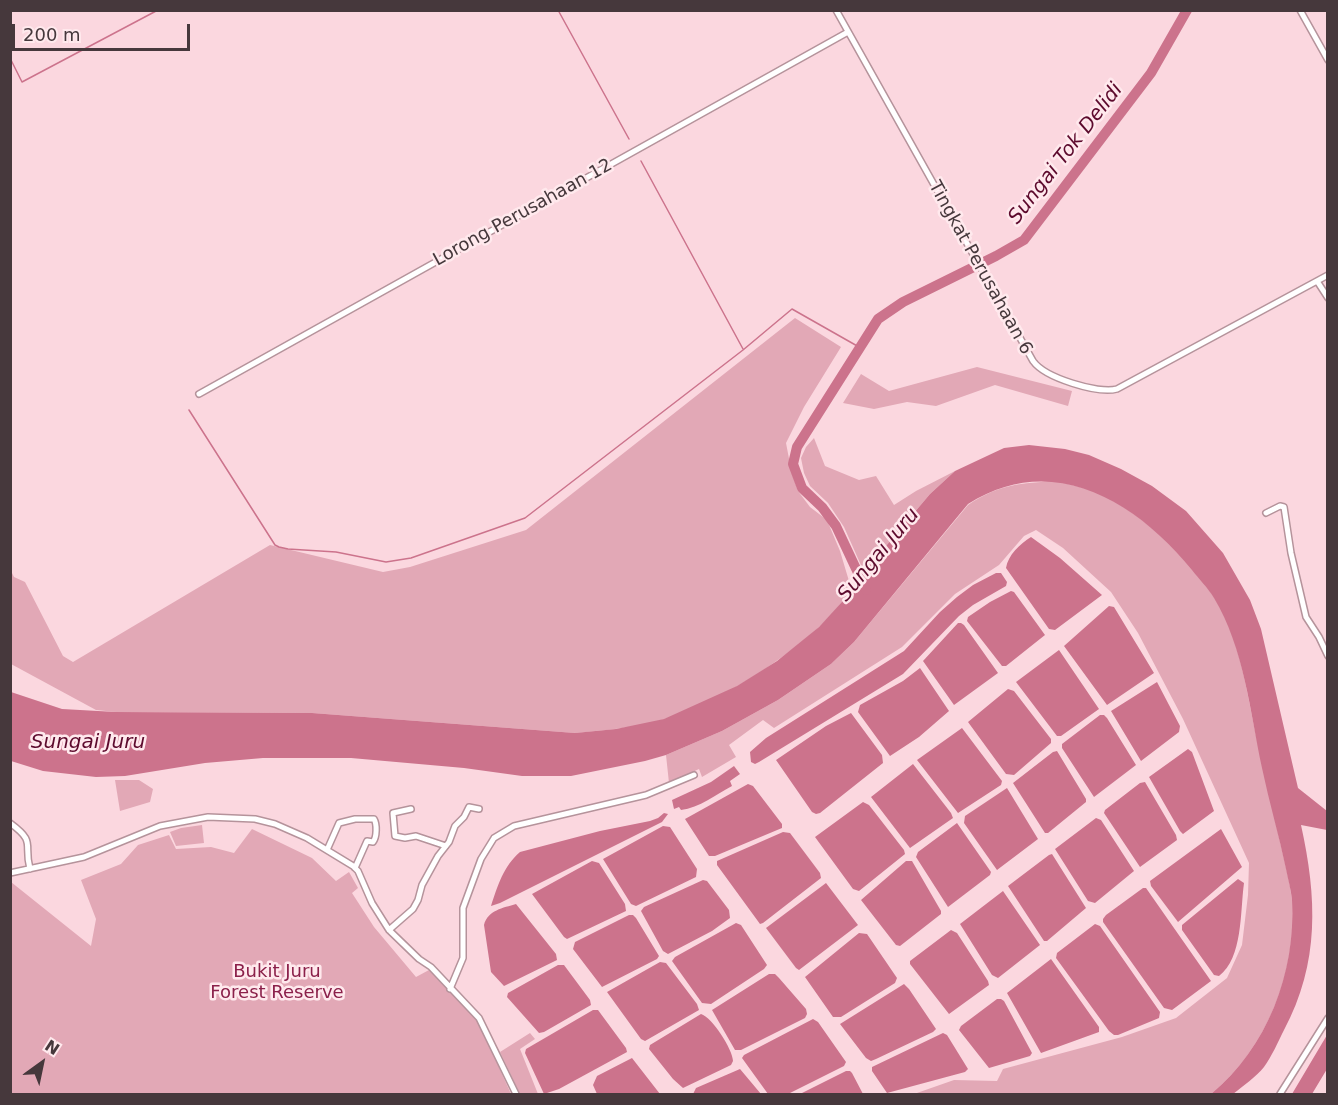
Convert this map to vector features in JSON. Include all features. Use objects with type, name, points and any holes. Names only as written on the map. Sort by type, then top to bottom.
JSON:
[{"type":"street","name":"Tingkat Perusahaan 6","points":[[836,10],[1037,368],[1054,377],[1105,391],[1118,389],[1328,275]]},
{"type":"street","points":[[1300,10],[1328,60]]},
{"type":"street","name":"Lorong Perusahaan 12","points":[[199,394],[848,32]]},
{"type":"street","points":[[1317,280],[1328,298]]},
{"type":"street","points":[[1266,513],[1284,507],[1291,553],[1306,617],[1328,656]]},
{"type":"street","points":[[450,989],[463,958],[462,915],[465,901],[481,859],[495,838],[514,826],[646,795],[694,775]]},
{"type":"street","points":[[389,930],[413,909],[422,885],[446,846],[455,826],[464,817],[469,807],[479,809]]},
{"type":"street","points":[[411,809],[393,813],[395,836],[405,838],[416,836],[446,846]]},
{"type":"street","points":[[11,872],[84,857],[160,826],[208,817],[255,819],[275,824],[307,838],[355,868],[372,903],[389,930],[430,967],[479,1018],[516,1095]]},
{"type":"street","points":[[327,850],[339,823],[355,819],[374,819],[376,839],[373,842],[367,842],[355,868]]},
{"type":"street","points":[[10,823],[24,833],[28,839],[27,855],[30,869]]},
{"type":"street","points":[[1280,1095],[1328,1017]]},
{"type":"green space","points":[[795,318],[841,347],[804,407],[786,443],[798,491],[810,507],[827,520],[840,551],[852,591],[818,628],[783,656],[746,681],[686,711],[643,725],[575,733],[312,713],[116,712],[96,710],[11,664],[10,569],[14,577],[25,582],[63,656],[73,662],[270,545],[383,572],[410,567],[526,530]]},
{"type":"green space","points":[[977,367],[1072,391],[1068,406],[995,385],[936,406],[907,402],[874,409],[843,403],[861,374],[889,391]]},
{"type":"green space","points":[[814,438],[825,466],[859,480],[876,476],[894,505],[955,471],[930,494],[864,572],[844,527],[828,503],[810,486],[804,473],[801,458],[806,447]]},
{"type":"green space","points":[[1057,481],[1095,492],[1116,503],[1148,525],[1178,552],[1203,582],[1223,613],[1242,668],[1289,880],[1292,927],[1283,981],[1263,1031],[1231,1075],[1211,1094],[914,1094],[954,1080],[997,1081],[1003,1069],[1122,1037],[1176,1018],[1227,978],[1242,945],[1249,863],[1183,719],[1138,633],[1111,592],[1063,548],[1036,530],[1024,536],[999,565],[955,594],[902,647],[774,728],[763,720],[729,745],[736,757],[702,777],[699,769],[669,783],[666,755],[722,731],[778,700],[831,664],[854,642],[968,505],[990,493],[1011,486]]},
{"type":"green space","points":[[115,780],[139,780],[153,789],[150,802],[120,811]]},
{"type":"green space","points":[[202,825],[204,843],[176,846],[170,832]]},
{"type":"green space","name":"Bukit Juru Forest Reserve","points":[[252,829],[312,858],[336,881],[349,872],[358,888],[352,893],[374,927],[416,977],[429,970],[478,1021],[511,1094],[11,1094],[11,882],[91,946],[96,919],[81,880],[121,864],[138,845],[169,835],[176,849],[211,847],[234,853]]},
{"type":"green space","points":[[530,1033],[535,1039],[520,1049],[538,1094],[520,1094],[500,1052]]},
{"type":"water","name":"Sungai Juru","points":[[1029,445],[1065,449],[1089,455],[1152,486],[1186,511],[1223,553],[1250,600],[1261,629],[1298,788],[1327,811],[1327,830],[1301,825],[1310,878],[1312,929],[1304,980],[1296,1005],[1267,1063],[1233,1094],[1211,1094],[1248,1055],[1262,1032],[1283,981],[1292,927],[1290,888],[1265,781],[1245,680],[1232,638],[1214,598],[1170,545],[1145,523],[1119,505],[1090,491],[1061,483],[1031,482],[999,489],[968,504],[854,642],[831,664],[778,700],[722,731],[666,755],[645,761],[571,776],[522,776],[464,768],[351,758],[263,758],[205,763],[125,776],[96,777],[43,771],[11,761],[11,692],[62,709],[116,712],[312,713],[575,733],[616,729],[664,719],[737,686],[777,661],[819,627],[852,591],[864,572],[930,494],[955,471],[1004,448]]},
{"type":"water","points":[[1031,537],[1060,558],[1102,595],[1055,630],[1049,629],[1006,568],[1015,550]]},
{"type":"water","points":[[996,573],[1001,573],[1007,582],[1006,586],[959,616],[903,674],[759,762],[755,764],[751,762],[750,752],[766,738],[904,651],[957,597],[973,585]]},
{"type":"water","points":[[1011,591],[1045,635],[1006,666],[1002,666],[967,621],[968,617],[990,602]]},
{"type":"water","points":[[1109,606],[1114,607],[1154,673],[1107,705],[1064,646]]},
{"type":"water","points":[[958,623],[964,625],[998,673],[954,705],[923,661]]},
{"type":"water","points":[[1059,650],[1099,709],[1061,736],[1057,736],[1016,682]]},
{"type":"water","points":[[920,668],[949,711],[919,737],[890,756],[858,712],[860,705],[903,681]]},
{"type":"water","points":[[1157,682],[1180,726],[1179,732],[1141,761],[1111,711]]},
{"type":"water","points":[[1008,689],[1014,691],[1051,739],[1051,743],[1014,775],[1006,774],[968,722]]},
{"type":"water","points":[[851,713],[882,755],[883,763],[816,814],[812,812],[776,760],[826,726]]},
{"type":"water","points":[[1100,715],[1107,718],[1136,765],[1094,797],[1062,748],[1062,744]]},
{"type":"water","points":[[962,728],[1002,781],[1001,785],[958,813],[917,760]]},
{"type":"water","points":[[1188,749],[1192,752],[1214,811],[1183,834],[1149,777]]},
{"type":"water","points":[[1057,751],[1086,802],[1048,833],[1045,833],[1013,783]]},
{"type":"water","points":[[913,764],[953,818],[910,848],[871,797]]},
{"type":"water","points":[[734,766],[740,774],[730,781],[732,786],[694,807],[674,809],[672,800],[711,782]]},
{"type":"water","points":[[1145,782],[1177,840],[1140,867],[1104,813],[1140,783]]},
{"type":"water","points":[[748,784],[753,786],[782,824],[782,828],[715,856],[709,856],[685,819]]},
{"type":"water","points":[[1007,788],[1038,839],[997,870],[964,823],[965,816]]},
{"type":"water","points":[[863,802],[869,805],[905,854],[859,891],[853,889],[815,837]]},
{"type":"water","points":[[664,813],[668,814],[662,822],[491,906],[505,870],[520,852],[600,831],[650,821]]},
{"type":"water","points":[[1096,818],[1101,820],[1134,871],[1095,903],[1088,901],[1055,849]]},
{"type":"water","points":[[957,823],[991,872],[948,907],[916,857],[918,852]]},
{"type":"water","points":[[663,826],[670,827],[697,869],[696,877],[636,906],[631,904],[603,859]]},
{"type":"water","points":[[1221,829],[1242,867],[1178,922],[1151,886],[1150,881]]},
{"type":"water","points":[[783,832],[790,833],[820,873],[821,878],[760,924],[717,865],[717,861]]},
{"type":"water","points":[[1052,854],[1086,908],[1047,941],[1044,941],[1008,886]]},
{"type":"water","points":[[592,861],[599,863],[625,904],[626,911],[567,939],[532,894]]},
{"type":"water","points":[[906,861],[912,861],[941,914],[900,946],[896,945],[861,900]]},
{"type":"water","points":[[1238,879],[1244,883],[1236,946],[1227,968],[1219,976],[1214,975],[1182,930],[1182,925]]},
{"type":"water","points":[[703,880],[707,881],[729,910],[730,918],[712,931],[668,954],[663,951],[641,911],[644,907]]},
{"type":"water","points":[[826,883],[858,925],[799,970],[766,928]]},
{"type":"water","points":[[1146,888],[1211,981],[1172,1010],[1164,1008],[1103,922],[1106,915]]},
{"type":"water","points":[[1003,891],[1040,945],[998,978],[992,975],[960,924]]},
{"type":"water","points":[[516,904],[556,954],[557,960],[504,986],[491,972],[484,925],[492,913]]},
{"type":"water","points":[[629,915],[636,918],[659,956],[602,987],[573,949],[575,942]]},
{"type":"water","points":[[736,923],[741,925],[767,965],[711,1004],[702,1003],[672,961],[675,957]]},
{"type":"water","points":[[1095,924],[1100,926],[1160,1012],[1159,1018],[1114,1035],[1056,958],[1057,953]]},
{"type":"water","points":[[951,930],[957,933],[989,985],[949,1014],[910,961]]},
{"type":"water","points":[[859,933],[867,934],[897,978],[895,983],[841,1017],[833,1017],[805,977]]},
{"type":"water","points":[[1051,959],[1099,1027],[1099,1032],[1041,1053],[1007,993]]},
{"type":"water","points":[[660,962],[666,963],[697,1004],[699,1010],[645,1041],[641,1039],[607,992]]},
{"type":"water","points":[[558,965],[564,965],[590,1000],[591,1005],[539,1033],[507,997],[508,993]]},
{"type":"water","points":[[769,974],[775,974],[779,978],[806,1009],[807,1014],[805,1018],[741,1050],[735,1050],[712,1010]]},
{"type":"water","points":[[904,984],[936,1029],[871,1061],[866,1058],[840,1024]]},
{"type":"water","points":[[997,999],[1004,1001],[1032,1053],[1030,1056],[989,1068],[959,1030],[961,1026]]},
{"type":"water","points":[[593,1010],[598,1010],[627,1052],[559,1089],[544,1094],[525,1053],[526,1049]]},
{"type":"water","points":[[701,1014],[711,1021],[721,1034],[730,1049],[733,1061],[731,1065],[683,1088],[649,1049],[650,1045]]},
{"type":"water","points":[[813,1019],[818,1022],[846,1062],[844,1066],[788,1094],[768,1094],[742,1058]]},
{"type":"water","points":[[943,1033],[947,1035],[968,1069],[965,1072],[887,1093],[872,1071],[872,1067]]},
{"type":"water","points":[[1327,1035],[1327,1069],[1312,1094],[1292,1094]]},
{"type":"water","points":[[632,1058],[660,1094],[597,1094],[593,1085],[597,1076]]},
{"type":"water","points":[[740,1069],[761,1094],[693,1094],[696,1088]]},
{"type":"water","points":[[846,1071],[852,1073],[863,1094],[800,1094]]},
{"type":"waterway","points":[[10,58],[22,82],[158,10]]},
{"type":"waterway","points":[[558,10],[629,139]]},
{"type":"waterway","name":"Sungai Tok Delidi","points":[[866,590],[836,526],[822,507],[802,488],[793,464],[797,447],[878,319],[903,302],[1024,240],[1151,73],[1187,10]]},
{"type":"waterway","points":[[641,161],[743,349]]},
{"type":"waterway","points":[[189,410],[275,545],[288,549],[336,552],[386,562],[411,558],[525,518],[743,350],[792,309],[859,347]]}]
